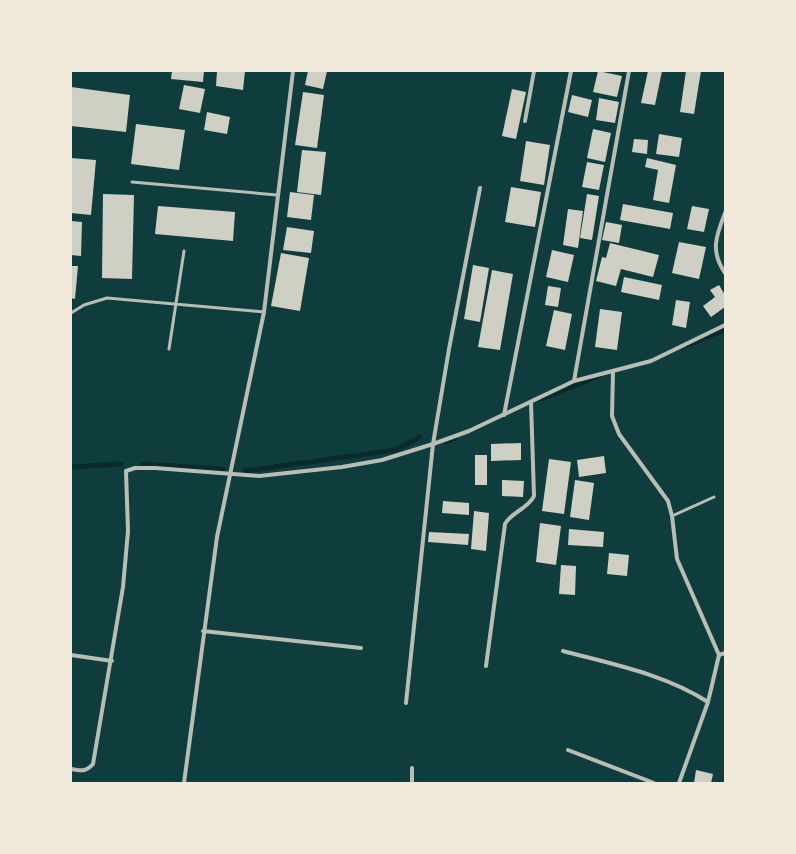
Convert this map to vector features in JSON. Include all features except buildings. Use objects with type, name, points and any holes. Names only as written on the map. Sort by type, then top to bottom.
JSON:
[{"type":"street","points":[[184,783],[203,631],[217,537],[264,312],[293,71]]},
{"type":"street","points":[[525,121],[534,71]]},
{"type":"street","points":[[504,415],[571,71]]},
{"type":"street","points":[[574,381],[628,71]]},
{"type":"street","points":[[406,703],[433,444],[449,349],[480,188]]},
{"type":"street","points":[[725,213],[716,238],[715,249],[716,258],[725,273]]},
{"type":"street","points":[[71,769],[82,771],[89,769],[93,764],[124,587],[128,531],[126,471],[134,468],[155,468],[230,475],[259,476],[342,467],[382,460],[433,444],[504,415],[574,381],[651,361],[725,325]]},
{"type":"street","points":[[613,372],[612,416],[619,434],[668,501],[672,516],[677,559],[684,579],[719,655],[708,702],[680,783]]},
{"type":"street","points":[[486,666],[505,524],[511,517],[530,503],[534,496],[531,402]]},
{"type":"street","points":[[203,631],[361,648]]},
{"type":"street","points":[[563,651],[634,670],[670,682],[708,702]]},
{"type":"street","points":[[719,655],[725,653]]},
{"type":"street","points":[[71,655],[112,661]]},
{"type":"street","points":[[568,750],[654,783]]},
{"type":"street","points":[[412,768],[412,783]]},
{"type":"lane","points":[[132,182],[277,195]]},
{"type":"lane","points":[[169,349],[184,251]]},
{"type":"lane","points":[[71,313],[84,305],[107,298],[264,312]]},
{"type":"lane","points":[[672,516],[714,497]]},
{"type":"waterway","points":[[688,345],[724,330]]},
{"type":"waterway","points":[[541,399],[599,376]]},
{"type":"waterway","points":[[245,471],[395,450],[420,437]]},
{"type":"waterway","points":[[446,442],[455,438]]},
{"type":"waterway","points":[[71,467],[121,464]]},
{"type":"waterway","points":[[143,464],[223,469]]}]
